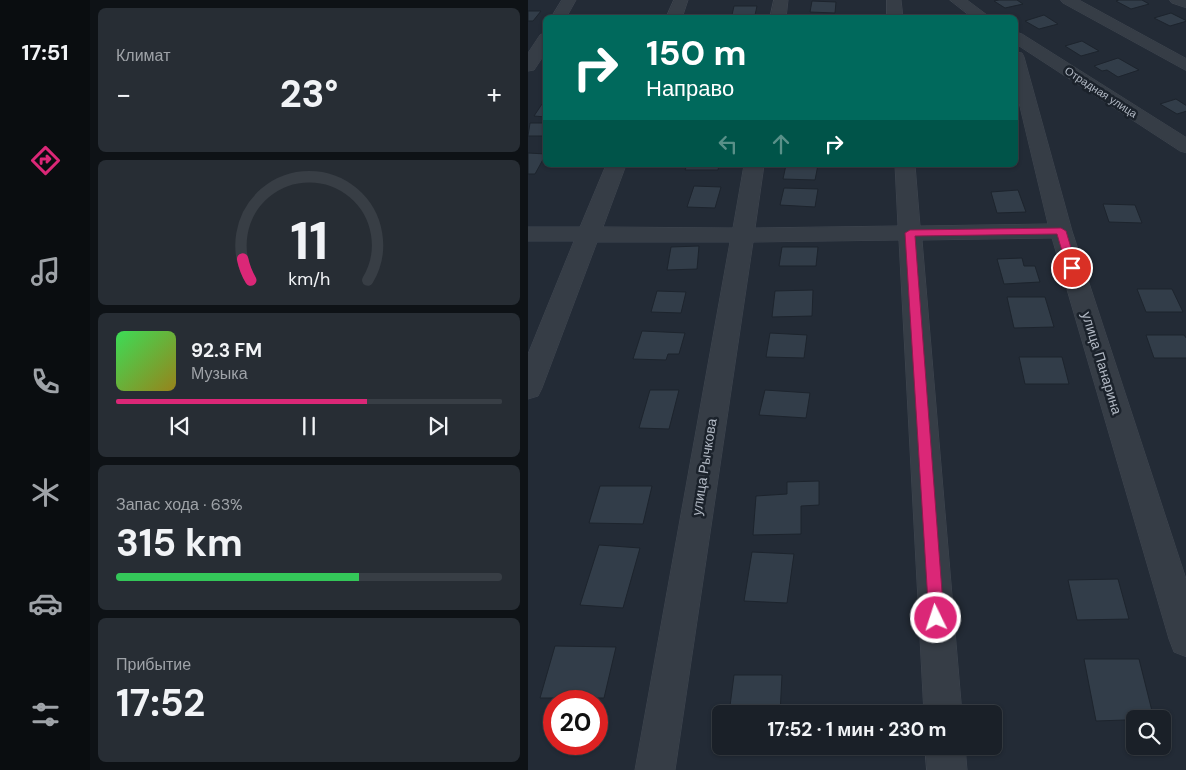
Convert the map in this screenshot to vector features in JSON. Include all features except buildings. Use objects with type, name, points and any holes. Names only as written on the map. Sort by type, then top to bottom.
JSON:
[{"type":"street","points":[[560,15],[569,0]]},
{"type":"street","points":[[675,15],[681,0]]},
{"type":"street","points":[[778,15],[781,0]]},
{"type":"street","points":[[894,0],[895,15]]},
{"type":"street","points":[[957,0],[980,15]]},
{"type":"street","points":[[1068,0],[1186,66]]},
{"type":"street","points":[[1177,0],[1186,4]]},
{"type":"street","name":"Отрадная улица","points":[[1018,38],[1186,147]]},
{"type":"street","points":[[528,66],[543,43]]},
{"type":"street","name":"улица Панарина","points":[[1018,65],[1061,231],[1186,639]]},
{"type":"street","points":[[528,388],[615,167]]},
{"type":"street","name":"улица Рычкова","points":[[655,770],[754,167]]},
{"type":"street","points":[[905,167],[942,705]]},
{"type":"street","points":[[528,234],[742,235],[1061,231]]},
{"type":"street","points":[[946,755],[947,770]]},
{"type":"route","points":[[936,618],[910,233],[1061,231],[1072,268]]}]
